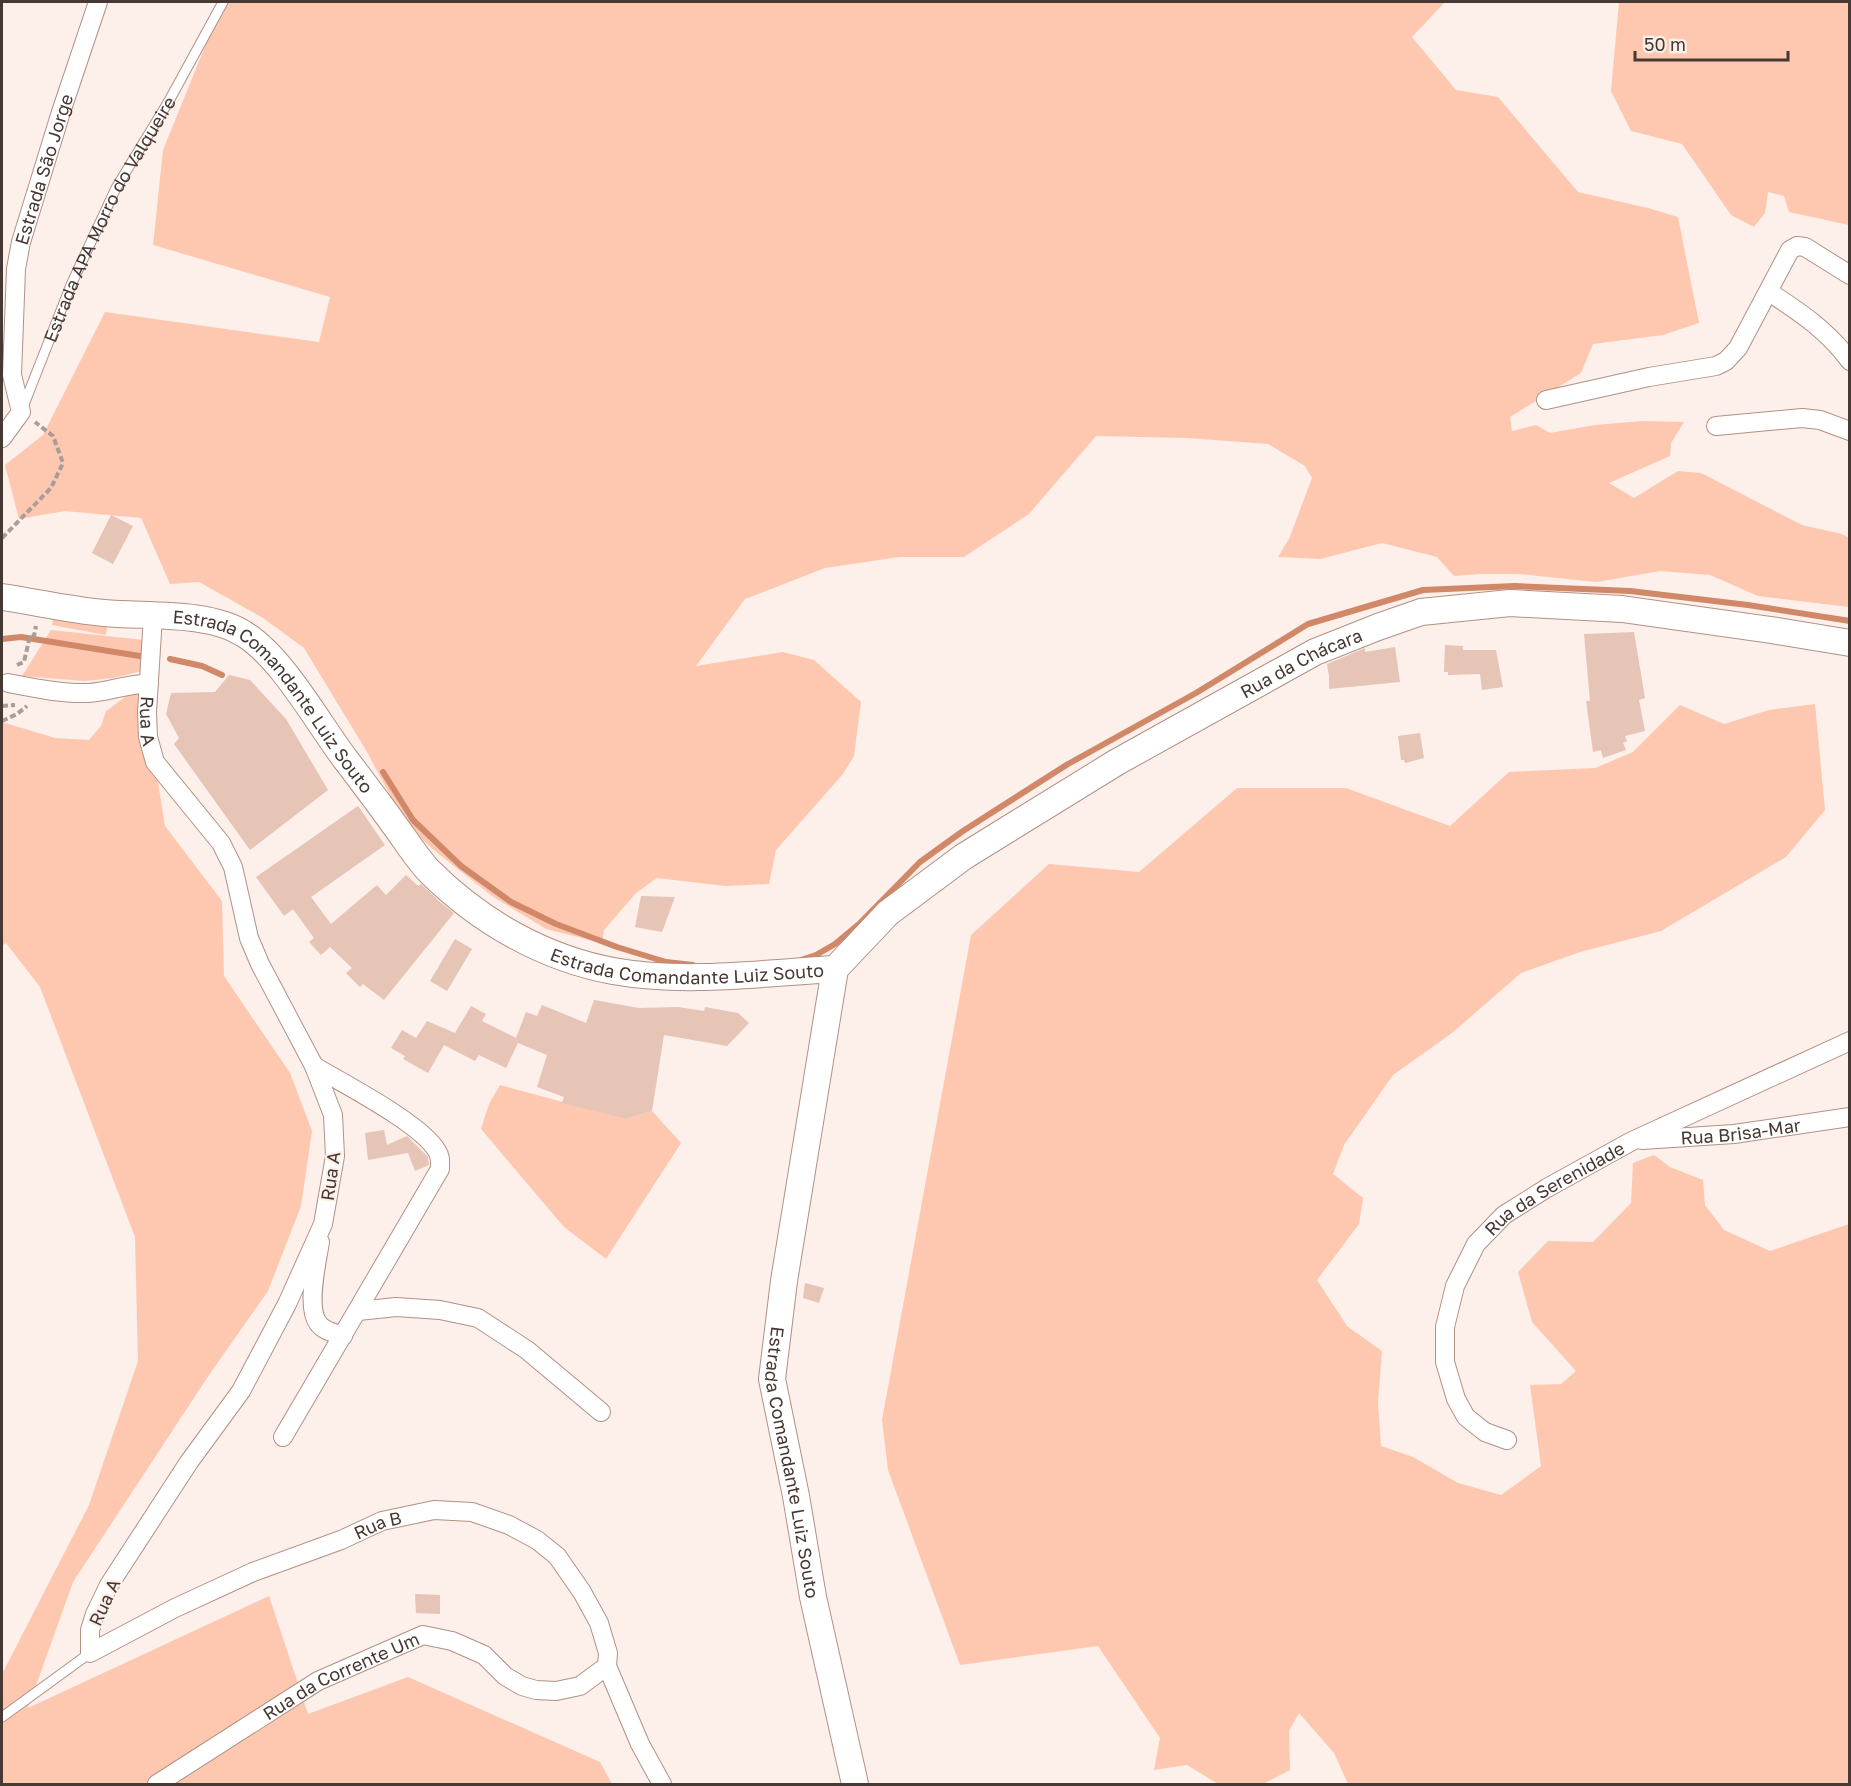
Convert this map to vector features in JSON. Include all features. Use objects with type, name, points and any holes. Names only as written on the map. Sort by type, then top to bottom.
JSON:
[{"type":"street","name":"Estrada São Jorge","points":[[21,412],[12,375],[16,269],[21,242],[98,2]]},
{"type":"street","points":[[1546,400],[1649,377],[1716,366],[1726,361],[1738,348],[1790,250],[1797,246],[1805,248],[1850,275]]},
{"type":"street","points":[[1769,291],[1822,329],[1850,361]]},
{"type":"street","name":"Estrada APA Morro do Valqueire","points":[[2,438],[21,412]]},
{"type":"street","points":[[1716,426],[1802,418],[1820,420],[1850,431]]},
{"type":"street","name":"Estrada Comandante Luiz Souto","points":[[2,597],[80,610],[205,619],[245,634],[263,649],[283,671],[326,734],[428,870],[492,923],[549,952],[582,964],[642,974],[707,976],[835,969],[784,1281],[772,1379],[796,1496],[813,1597],[855,1785]]},
{"type":"street","name":"Rua da Chácara","points":[[835,969],[888,913],[963,857],[1117,762],[1315,652],[1420,612],[1510,603],[1622,609],[1850,643]]},
{"type":"street","name":"Rua A","points":[[90,1653],[90,1630],[109,1585],[189,1462],[241,1390],[287,1304],[322,1224],[335,1156],[333,1115],[315,1066],[260,964],[249,938],[233,867],[221,843],[155,762],[148,737],[153,616]]},
{"type":"street","name":"Rua A","points":[[8,683],[89,693],[138,683],[149,684]]},
{"type":"street","name":"Rua da Serenidade","points":[[1507,1440],[1485,1432],[1466,1417],[1456,1399],[1445,1362],[1444,1327],[1455,1286],[1476,1244],[1504,1215],[1547,1188],[1632,1141],[1850,1041]]},
{"type":"street","points":[[283,1437],[440,1169],[441,1159],[427,1138],[315,1066]]},
{"type":"street","name":"Rua Brisa-Mar","points":[[1632,1141],[1734,1134],[1850,1117]]},
{"type":"street","points":[[322,1224],[313,1291],[313,1312],[317,1323],[324,1329],[343,1336]]},
{"type":"street","points":[[358,1311],[396,1307],[440,1310],[478,1318],[527,1350],[601,1412]]},
{"type":"street","name":"Rua B","points":[[90,1653],[175,1608],[253,1572],[341,1540],[382,1521],[434,1510],[472,1512],[509,1525],[537,1540],[557,1556],[582,1592],[599,1623],[608,1653],[607,1666]]},
{"type":"street","name":"Rua da Corrente Um","points":[[157,1785],[318,1681],[423,1635],[452,1641],[484,1655],[505,1676],[522,1686],[536,1690],[556,1691],[580,1686],[607,1666]]},
{"type":"street","points":[[607,1666],[640,1744],[663,1785]]},
{"type":"lane","name":"Estrada APA Morro do Valqueire","points":[[21,412],[71,285],[116,188],[170,99],[223,2]]},
{"type":"lane","points":[[2,1717],[90,1653]]},
{"type":"path","points":[[2,538],[51,488],[63,463],[53,436],[21,412]]},
{"type":"path","points":[[8,683],[10,670],[24,662],[30,636]]},
{"type":"path","points":[[2,721],[17,714],[28,705]]},
{"type":"shaded area","points":[[223,2],[1445,2],[1412,37],[1456,90],[1498,97],[1578,192],[1678,217],[1699,323],[1663,335],[1593,344],[1581,373],[1510,417],[1512,431],[1536,425],[1550,433],[1595,425],[1642,421],[1684,422],[1671,443],[1670,456],[1609,483],[1634,498],[1678,471],[1701,473],[1802,525],[1842,534],[1849,538],[1849,607],[1758,596],[1710,575],[1660,571],[1597,582],[1518,574],[1454,576],[1437,557],[1382,543],[1320,559],[1278,557],[1289,539],[1312,478],[1305,466],[1268,444],[1187,438],[1096,436],[1029,514],[964,557],[899,557],[825,568],[745,599],[696,666],[783,652],[814,660],[861,702],[854,756],[843,774],[776,850],[769,884],[725,886],[657,878],[636,893],[604,930],[602,943],[546,929],[492,896],[406,825],[367,752],[304,648],[263,618],[199,582],[170,584],[141,518],[65,511],[19,519],[5,465],[43,435],[105,312],[319,342],[330,297],[153,245],[163,150]]},
{"type":"shaded area","points":[[1619,2],[1849,2],[1849,225],[1789,212],[1784,196],[1768,192],[1765,213],[1754,227],[1731,215],[1682,144],[1631,131],[1611,91]]},
{"type":"shaded area","points":[[53,617],[107,627],[106,635],[52,625]]},
{"type":"shaded area","points":[[51,630],[144,640],[142,671],[113,678],[84,681],[22,676]]},
{"type":"shaded area","points":[[143,689],[165,826],[222,901],[224,976],[290,1073],[312,1131],[301,1206],[268,1291],[209,1375],[73,1582],[28,1708],[269,1596],[308,1714],[408,1677],[600,1762],[612,1784],[2,1784],[2,1674],[89,1505],[138,1361],[135,1237],[40,987],[6,943],[2,946],[2,722],[55,738],[89,740],[101,726],[106,711],[125,697]]},
{"type":"shaded area","points":[[1815,704],[1825,810],[1786,857],[1661,931],[1580,952],[1521,973],[1452,1033],[1393,1075],[1344,1145],[1333,1174],[1363,1198],[1359,1224],[1317,1280],[1347,1326],[1382,1351],[1378,1403],[1381,1446],[1413,1457],[1458,1483],[1501,1495],[1541,1466],[1530,1385],[1561,1384],[1576,1371],[1532,1322],[1518,1272],[1548,1241],[1593,1242],[1631,1203],[1633,1163],[1654,1155],[1670,1167],[1703,1180],[1705,1205],[1724,1230],[1770,1251],[1849,1224],[1849,1784],[1348,1784],[1334,1753],[1299,1713],[1289,1731],[1290,1770],[1263,1784],[1218,1784],[1187,1765],[1154,1770],[1160,1738],[1098,1646],[960,1665],[888,1470],[882,1420],[971,935],[1049,864],[1139,872],[1237,788],[1346,788],[1450,826],[1509,772],[1595,768],[1633,752],[1680,705],[1724,724],[1769,710]]},
{"type":"shaded area","points":[[500,1085],[626,1119],[652,1111],[681,1143],[606,1259],[564,1227],[481,1129],[489,1104]]},
{"type":"building","points":[[111,515],[133,526],[113,564],[92,553]]},
{"type":"building","points":[[1634,632],[1645,698],[1639,700],[1645,731],[1625,736],[1627,741],[1623,743],[1626,750],[1603,758],[1601,750],[1593,752],[1586,701],[1590,701],[1584,634]]},
{"type":"building","points":[[1445,645],[1463,646],[1463,650],[1496,650],[1503,687],[1482,690],[1480,674],[1448,675],[1448,672],[1444,672]]},
{"type":"building","points":[[1395,647],[1400,682],[1329,689],[1327,664],[1365,648],[1365,652]]},
{"type":"building","points":[[229,675],[250,680],[286,719],[328,790],[250,850],[174,744],[179,738],[166,714],[171,693],[215,692]]},
{"type":"building","points":[[1420,733],[1424,758],[1405,763],[1401,760],[1398,736]]},
{"type":"building","points":[[358,806],[385,845],[311,897],[331,924],[377,885],[386,895],[406,875],[418,886],[421,884],[454,913],[384,1000],[363,984],[360,987],[346,973],[352,968],[330,947],[321,955],[309,942],[314,938],[293,909],[284,916],[256,877]]},
{"type":"building","points":[[641,896],[675,897],[662,932],[635,927]]},
{"type":"building","points":[[455,939],[472,949],[447,991],[430,981]]},
{"type":"building","points":[[594,1000],[639,1008],[678,1007],[704,1011],[705,1007],[738,1013],[749,1023],[727,1046],[664,1035],[652,1111],[626,1119],[562,1103],[564,1097],[537,1087],[547,1055],[518,1043],[506,1068],[479,1055],[475,1061],[444,1045],[428,1073],[403,1059],[405,1056],[391,1048],[402,1030],[416,1038],[427,1021],[455,1033],[471,1006],[486,1014],[482,1021],[516,1038],[526,1012],[537,1016],[542,1005],[586,1023]]},
{"type":"building","points":[[384,1130],[387,1145],[407,1136],[428,1157],[429,1165],[415,1171],[408,1153],[368,1160],[365,1133]]},
{"type":"building","points":[[805,1283],[824,1288],[819,1303],[803,1298]]},
{"type":"building","points":[[415,1594],[440,1595],[440,1614],[416,1613]]},
{"type":"waterway","points":[[801,960],[816,955],[835,944],[859,924],[920,862],[963,831],[1068,764],[1196,693],[1308,624],[1423,590],[1515,586],[1630,591],[1748,605],[1850,621]]},
{"type":"waterway","points":[[2,639],[21,637],[146,657]]},
{"type":"waterway","points":[[170,659],[202,666],[222,675]]},
{"type":"waterway","points":[[383,772],[413,820],[461,866],[511,902],[556,924],[617,947],[666,962],[693,965]]}]
